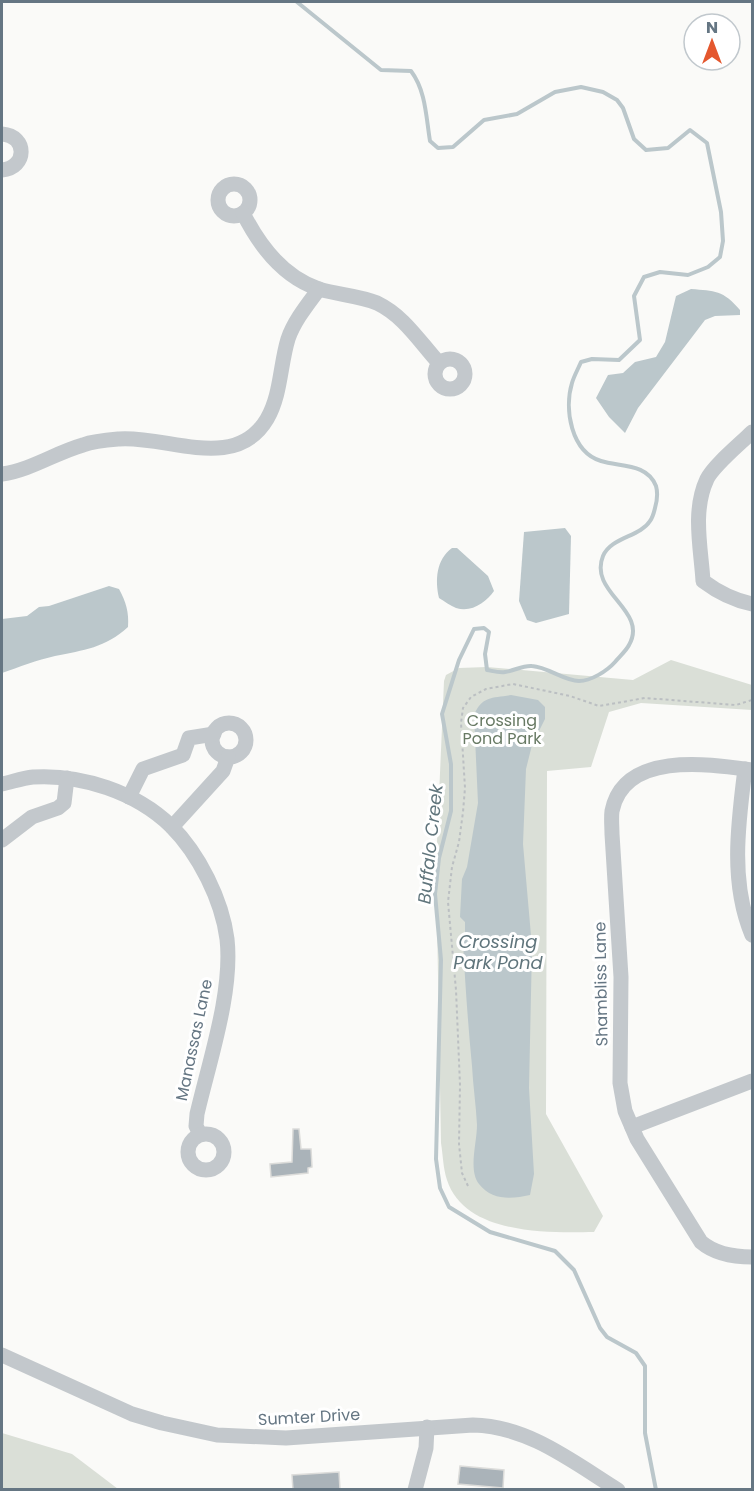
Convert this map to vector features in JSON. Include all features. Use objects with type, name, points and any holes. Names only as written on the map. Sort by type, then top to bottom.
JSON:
[{"type":"street","points":[[2,134],[14,137],[18,141],[21,152],[13,167],[2,170]]},
{"type":"street","points":[[243,213],[265,250],[282,267],[319,289],[355,296],[397,315],[439,363]]},
{"type":"street","points":[[2,474],[34,466],[82,445],[102,441],[149,440],[202,449],[240,444],[253,435],[267,420],[274,404],[289,337],[319,289]]},
{"type":"street","points":[[753,432],[718,465],[708,478],[698,507],[704,581],[721,594],[753,604]]},
{"type":"street","points":[[231,723],[236,725],[244,732],[245,747],[238,755],[228,757],[222,755],[214,747],[214,734],[220,726],[231,723]]},
{"type":"street","points":[[129,797],[143,769],[183,755],[189,738],[214,734]]},
{"type":"street","points":[[172,827],[223,771],[228,757]]},
{"type":"street","name":"Shambliss Lane","points":[[749,770],[671,765],[650,769],[633,778],[620,793],[612,811],[621,977],[620,1083],[625,1111],[654,1167],[701,1242],[708,1248],[735,1257],[753,1257]]},
{"type":"street","points":[[749,770],[739,816],[737,860],[753,935]]},
{"type":"street","name":"Manassas Lane","points":[[2,784],[32,777],[67,778],[95,784],[129,797],[172,827],[197,860],[211,885],[220,908],[227,940],[222,1008],[197,1114],[196,1126],[200,1134]]},
{"type":"street","points":[[2,840],[32,817],[58,808],[64,803],[67,778]]},
{"type":"street","points":[[632,1127],[753,1081]]},
{"type":"street","name":"Sumter Drive","points":[[2,1355],[132,1414],[162,1424],[217,1435],[286,1438],[427,1427],[487,1425],[516,1431],[551,1449],[618,1490]]},
{"type":"street","points":[[415,1490],[426,1448],[427,1427]]},
{"type":"path","points":[[468,1186],[462,1173],[459,1144],[460,1085],[456,990],[448,902],[452,867],[459,842],[465,788],[461,723],[463,708],[471,697],[486,689],[513,684],[560,694],[599,706],[645,698],[736,705],[753,700]]},
{"type":"green space","name":"Crossing Pond Park","points":[[671,660],[752,685],[752,710],[641,703],[609,712],[591,767],[547,771],[546,1114],[603,1216],[594,1232],[532,1230],[489,1221],[471,1211],[457,1198],[447,1180],[441,1143],[436,865],[444,681],[446,675],[459,668],[487,667],[633,680]]},
{"type":"green space","points":[[2,1433],[72,1454],[118,1489],[2,1489]]},
{"type":"water","points":[[691,289],[713,291],[723,295],[740,310],[740,315],[715,316],[705,320],[638,408],[625,433],[609,417],[596,398],[608,375],[623,373],[635,362],[656,357],[665,342],[676,296]]},
{"type":"water","points":[[565,528],[571,536],[569,614],[536,623],[527,620],[519,601],[524,532]]},
{"type":"water","points":[[452,548],[457,548],[488,576],[494,591],[483,603],[473,608],[456,608],[439,598],[438,571],[443,558]]},
{"type":"water","points":[[109,586],[119,589],[124,598],[128,627],[111,640],[94,647],[2,673],[2,619],[27,616],[39,607],[49,606]]},
{"type":"water","name":"Crossing Park Pond","points":[[511,695],[538,700],[545,707],[545,719],[532,745],[526,769],[523,844],[532,947],[529,1088],[534,1174],[530,1195],[509,1198],[496,1196],[484,1190],[474,1171],[477,1125],[463,941],[465,922],[460,917],[462,879],[467,867],[478,803],[474,715],[484,701]]},
{"type":"building","points":[[293,1129],[299,1129],[301,1149],[311,1149],[312,1167],[308,1168],[308,1173],[271,1177],[270,1164],[292,1162]]},
{"type":"building","points":[[460,1466],[504,1470],[503,1488],[458,1484]]},
{"type":"building","points":[[339,1472],[340,1490],[293,1490],[292,1475]]},
{"type":"waterway","name":"Buffalo Creek","points":[[297,2],[381,70],[411,71],[423,96],[430,141],[438,148],[453,147],[484,120],[517,114],[555,92],[581,87],[603,92],[617,100],[623,108],[634,139],[646,150],[668,148],[690,130],[707,143],[721,212],[723,241],[720,257],[708,267],[688,275],[660,272],[644,277],[634,296],[640,340],[619,360],[592,359],[581,362],[570,393],[572,428],[583,449],[601,461],[632,467],[646,473],[656,486],[657,500],[651,519],[640,531],[612,545],[603,556],[601,569],[604,581],[626,611],[631,622],[633,633],[629,645],[603,672],[579,681],[532,666],[503,672],[487,670],[485,654],[489,632],[484,628],[474,629],[459,660],[442,714],[451,764],[451,811],[439,858],[435,894],[441,960],[436,1159],[440,1188],[449,1207],[490,1232],[555,1251],[574,1270],[600,1328],[607,1337],[636,1353],[645,1366],[645,1433],[656,1490]]}]
